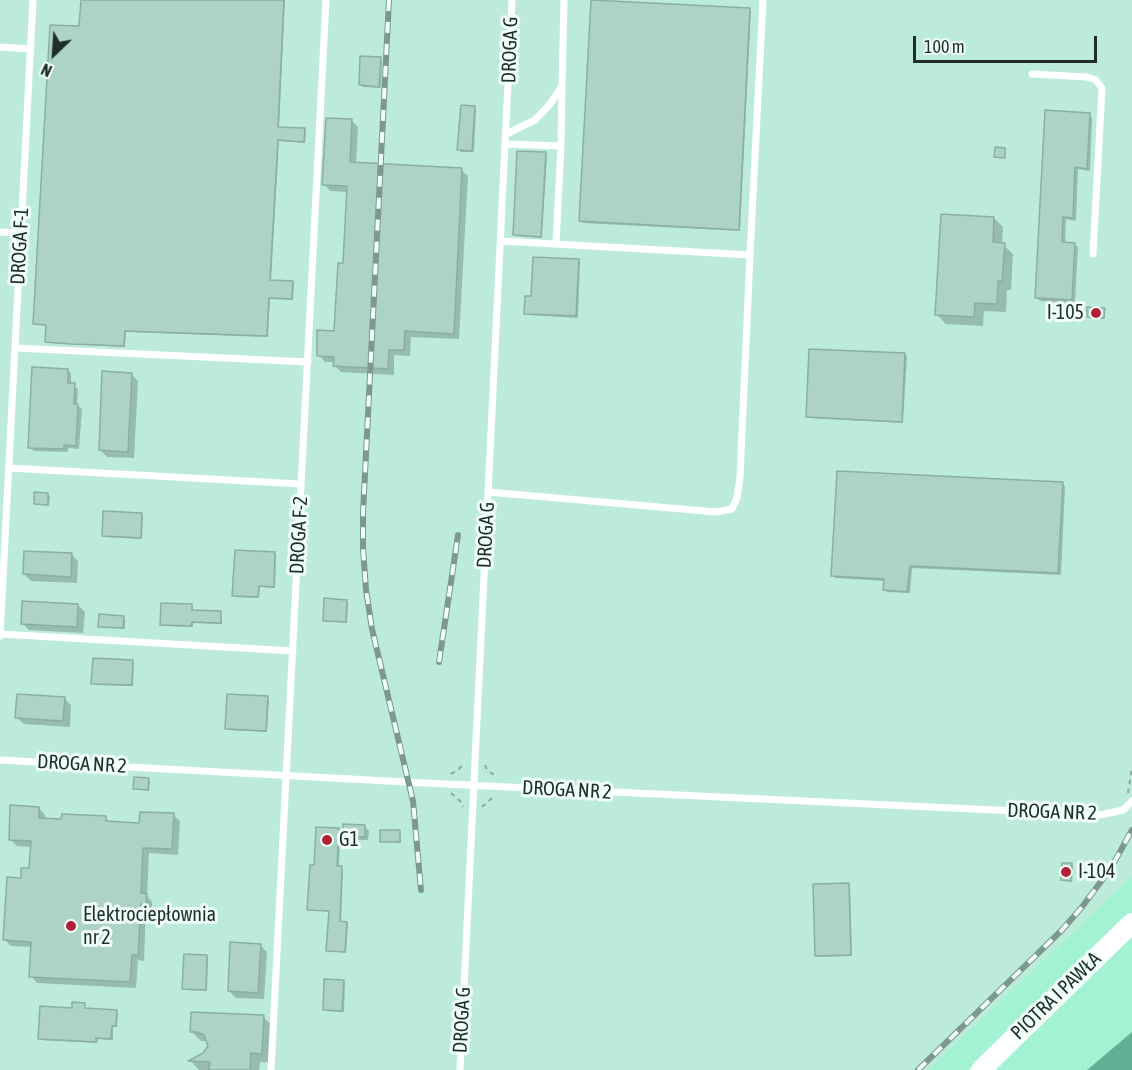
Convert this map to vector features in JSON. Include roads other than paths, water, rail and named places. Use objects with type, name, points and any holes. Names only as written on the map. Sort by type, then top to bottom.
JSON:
[{"type":"street","name":"PIOTRA I PAWŁA","points":[[981,1070],[1132,923]]},
{"type":"lane","name":"DROGA F-1","points":[[0,635],[33,0]]},
{"type":"lane","name":"DROGA F-2","points":[[271,1070],[326,0]]},
{"type":"lane","name":"DROGA G","points":[[460,1070],[512,0]]},
{"type":"lane","points":[[556,244],[564,0]]},
{"type":"lane","points":[[488,492],[716,513],[732,509],[737,498],[740,477],[764,0]]},
{"type":"lane","points":[[0,47],[30,49]]},
{"type":"lane","points":[[1032,74],[1087,77],[1096,80],[1102,88],[1093,254]]},
{"type":"lane","points":[[506,134],[535,120],[562,87]]},
{"type":"lane","points":[[505,144],[561,146]]},
{"type":"lane","points":[[0,232],[21,233]]},
{"type":"lane","points":[[501,242],[750,255]]},
{"type":"lane","points":[[15,348],[308,362]]},
{"type":"lane","points":[[0,439],[10,439]]},
{"type":"lane","points":[[9,468],[301,484]]},
{"type":"lane","points":[[0,635],[293,651]]},
{"type":"lane","name":"DROGA NR 2","points":[[0,760],[1100,815],[1123,810],[1131,802]]},
{"type":"railway","points":[[389,0],[363,548],[372,629],[413,801],[421,890]]},
{"type":"railway","points":[[439,662],[458,535]]},
{"type":"railway","points":[[918,1070],[1062,930],[1111,868],[1132,830]]},
{"type":"place","name":"I-105","points":[[1096,313]]},
{"type":"place","name":"G1","points":[[327,840]]},
{"type":"place","name":"I-104","points":[[1066,872]]},
{"type":"place","name":"Elektrociepłownia nr 2","points":[[71,926]]}]
